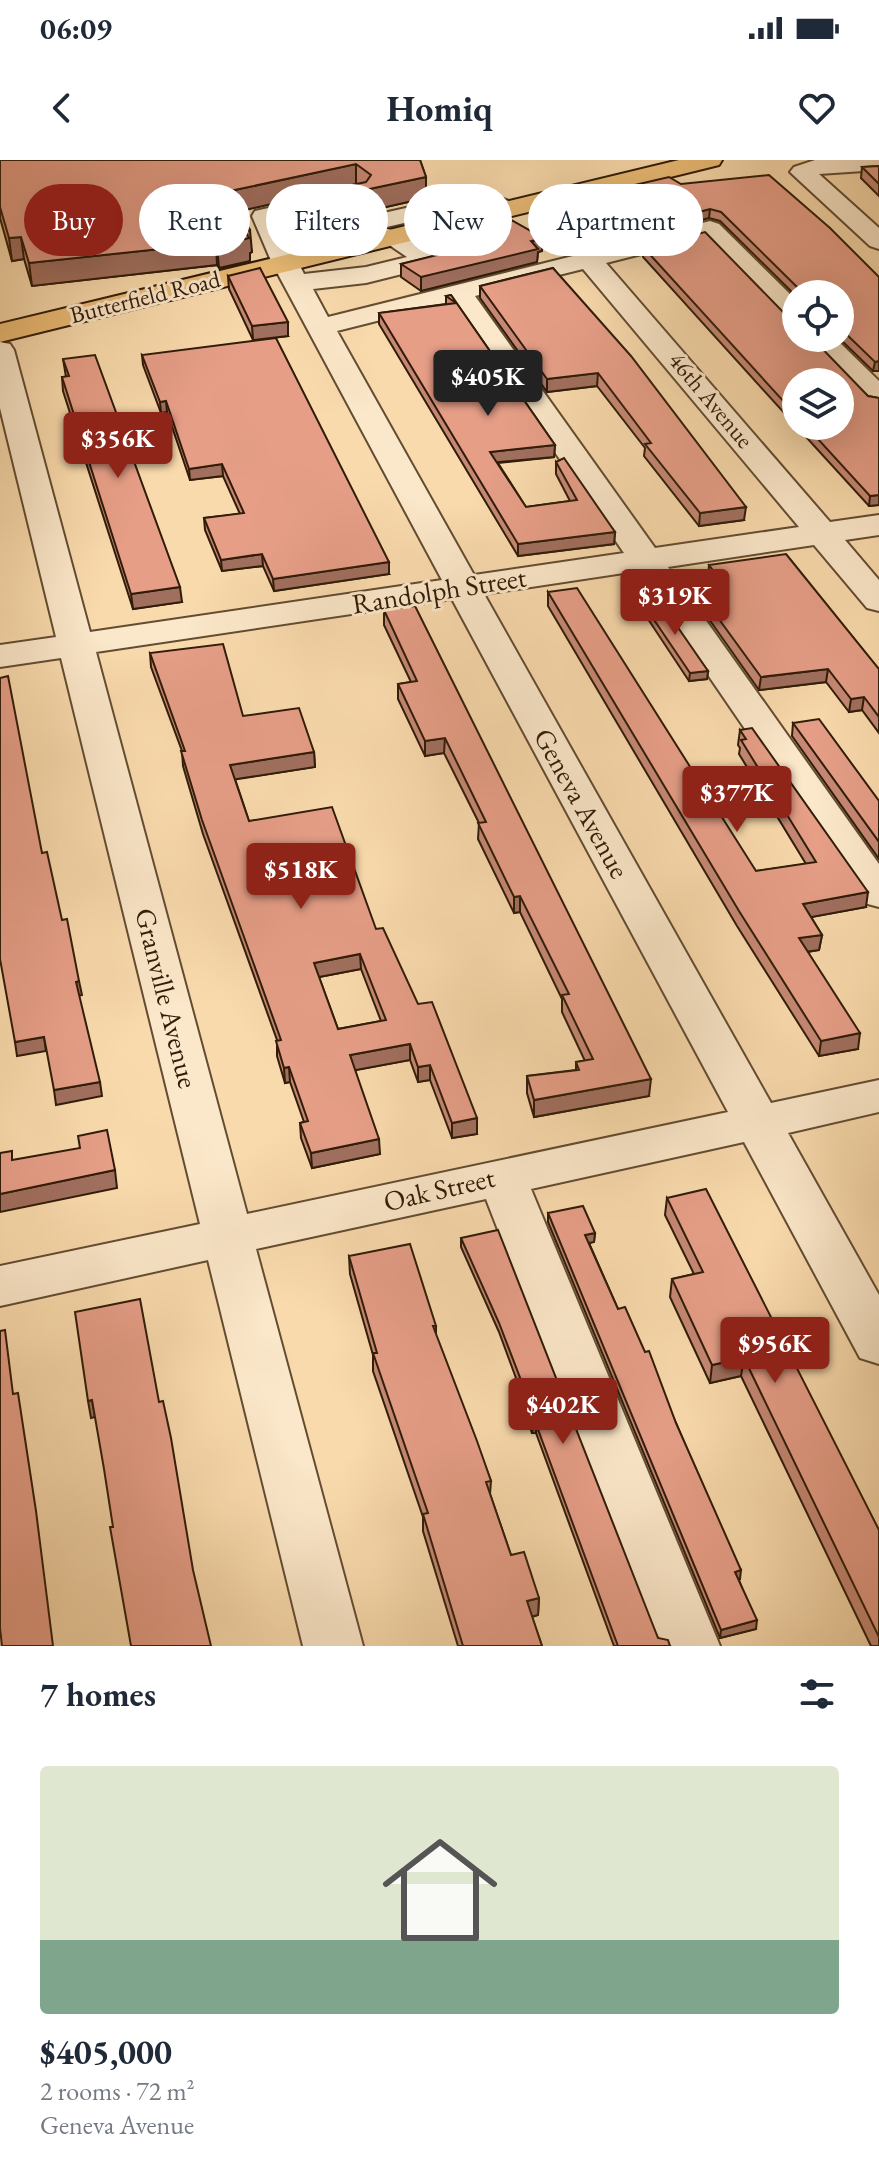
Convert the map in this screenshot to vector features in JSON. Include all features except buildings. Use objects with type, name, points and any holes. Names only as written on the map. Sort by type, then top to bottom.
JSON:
[{"type":"main road","name":"Butterfield Road","points":[[610,184],[710,160]]},
{"type":"main road","name":"Butterfield Road","points":[[388,238],[528,204]]},
{"type":"main road","name":"Butterfield Road","points":[[0,333],[125,302],[291,273],[326,256]]},
{"type":"main road","points":[[0,316],[125,302]]},
{"type":"street","points":[[879,163],[804,169],[802,172],[879,241]]},
{"type":"street","points":[[321,327],[710,229],[782,301]]},
{"type":"street","points":[[291,273],[368,287],[429,259],[388,238]]},
{"type":"street","name":"Geneva Avenue","points":[[283,256],[879,1343]]},
{"type":"street","points":[[346,256],[368,287]]},
{"type":"street","name":"46th Avenue","points":[[590,258],[879,601]]},
{"type":"street","points":[[459,292],[879,894]]},
{"type":"street","name":"Granville Avenue","points":[[0,350],[333,1646]]},
{"type":"street","points":[[833,352],[879,398]]},
{"type":"street","name":"Randolph Street","points":[[0,656],[879,525]]},
{"type":"street","name":"Oak Street","points":[[0,1286],[229,1238],[501,1175],[879,1096]]},
{"type":"street","points":[[501,1175],[690,1646]]}]
